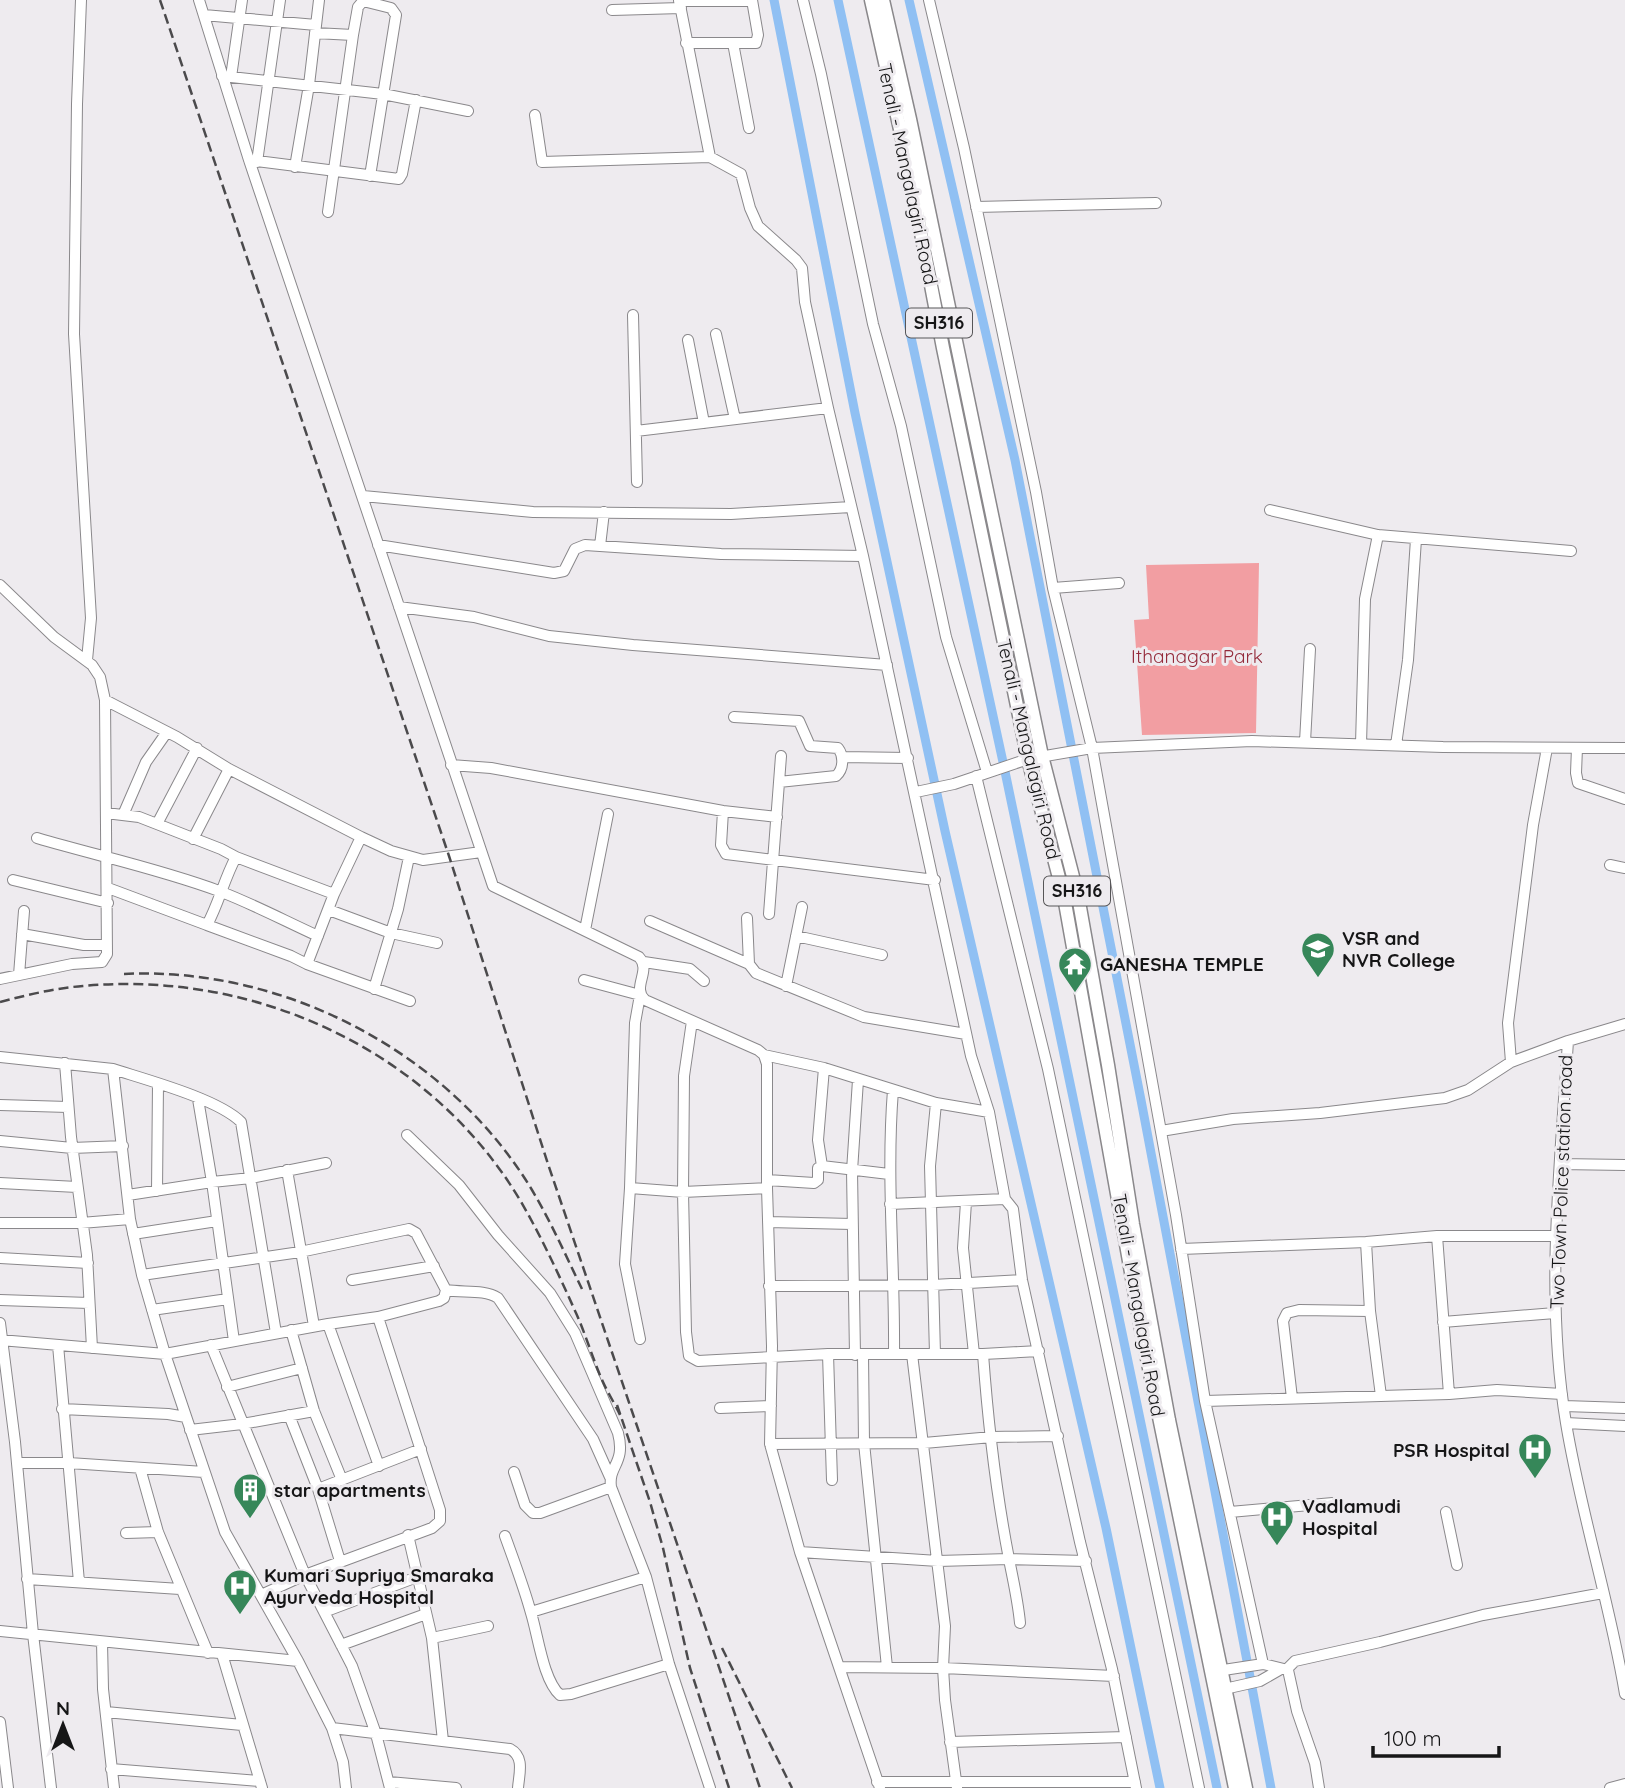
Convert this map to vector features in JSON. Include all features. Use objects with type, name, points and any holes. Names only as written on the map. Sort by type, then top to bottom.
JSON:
[{"type":"main road","name":"Tenali - Mangalagiri Road","points":[[871,0],[908,165],[1023,761],[1064,897],[1143,1334],[1219,1670]]},
{"type":"main road","name":"Tenali - Mangalagiri Road","points":[[883,0],[1078,896],[1146,1296],[1219,1670],[1246,1788]]},
{"type":"main road","name":"Tenali - Mangalagiri Road","points":[[1223,1689],[1235,1788]]},
{"type":"street","points":[[81,0],[74,334],[92,618],[87,660]]},
{"type":"street","points":[[199,0],[493,886],[639,957],[644,962],[690,969],[704,981]]},
{"type":"street","points":[[226,76],[242,0]]},
{"type":"street","points":[[253,161],[279,0]]},
{"type":"street","points":[[295,167],[309,85],[319,0]]},
{"type":"street","points":[[803,0],[824,86],[873,324],[901,426],[946,637],[992,770]]},
{"type":"street","points":[[929,0],[1035,486],[1161,1131],[1205,1401],[1260,1664]]},
{"type":"street","points":[[328,212],[353,35],[358,7],[363,1],[394,10],[396,20],[370,176]]},
{"type":"street","points":[[612,10],[683,2],[752,1],[758,40],[752,44],[686,43]]},
{"type":"street","points":[[683,2],[686,43],[710,157]]},
{"type":"street","points":[[204,15],[276,22],[353,35]]},
{"type":"street","points":[[733,43],[749,128]]},
{"type":"street","points":[[226,76],[383,93],[468,111]]},
{"type":"street","points":[[253,161],[395,180],[401,177],[416,100]]},
{"type":"street","points":[[535,115],[542,162],[710,157],[741,174],[758,226],[800,264],[828,408],[916,792],[967,1034],[989,1112],[1005,1199],[1013,1209],[1022,1280],[1080,1542],[1114,1676],[1136,1785],[878,1785],[800,1552],[771,1444],[767,1064],[764,1055]]},
{"type":"street","points":[[976,206],[1156,203]]},
{"type":"street","points":[[633,315],[637,482]]},
{"type":"street","points":[[716,334],[735,419]]},
{"type":"street","points":[[688,340],[704,423]]},
{"type":"street","points":[[636,431],[828,408]]},
{"type":"street","points":[[363,496],[525,512],[732,514],[851,507]]},
{"type":"street","points":[[1270,510],[1378,535],[1571,551]]},
{"type":"street","points":[[600,546],[604,512]]},
{"type":"street","points":[[1361,744],[1365,599],[1378,535]]},
{"type":"street","points":[[1396,745],[1408,660],[1416,539]]},
{"type":"street","points":[[378,545],[554,573],[564,571],[579,546],[721,554],[863,555]]},
{"type":"street","points":[[1053,588],[1119,583]]},
{"type":"street","points":[[0,585],[54,637],[97,670],[105,700],[108,888],[107,954],[102,962],[72,964],[0,979]]},
{"type":"street","points":[[399,607],[465,616],[549,636],[887,665]]},
{"type":"street","points":[[1305,742],[1310,649]]},
{"type":"street","points":[[105,700],[197,748],[229,769],[361,837],[409,858],[423,860],[481,852]]},
{"type":"street","points":[[734,717],[799,721],[810,746],[838,748],[842,757],[841,772],[836,776],[779,782]]},
{"type":"street","points":[[123,816],[146,762],[167,732]]},
{"type":"street","points":[[916,792],[954,784],[1023,761],[1087,748],[1252,741],[1625,748]]},
{"type":"street","points":[[1511,1062],[1508,1023],[1533,825],[1547,747]]},
{"type":"street","points":[[157,824],[197,748]]},
{"type":"street","points":[[1577,748],[1578,783],[1625,799]]},
{"type":"street","points":[[769,914],[781,756]]},
{"type":"street","points":[[842,757],[908,758]]},
{"type":"street","points":[[451,765],[491,768],[723,811],[777,817]]},
{"type":"street","points":[[194,839],[229,769]]},
{"type":"street","points":[[976,776],[1048,1069],[1199,1788]]},
{"type":"street","points":[[723,811],[723,852],[935,880]]},
{"type":"street","points":[[106,813],[139,817],[334,894]]},
{"type":"street","points":[[585,930],[608,814]]},
{"type":"street","points":[[307,964],[334,894],[361,837]]},
{"type":"street","points":[[37,838],[141,866],[221,892],[318,936]]},
{"type":"street","points":[[207,925],[236,857]]},
{"type":"street","points":[[374,989],[409,858]]},
{"type":"street","points":[[1610,865],[1625,868]]},
{"type":"street","points":[[13,880],[108,903]]},
{"type":"street","points":[[108,888],[410,1002]]},
{"type":"street","points":[[786,986],[802,907]]},
{"type":"street","points":[[329,910],[391,933],[437,943]]},
{"type":"street","points":[[19,975],[24,911]]},
{"type":"street","points":[[747,918],[749,964],[755,973],[864,1017],[967,1034]]},
{"type":"street","points":[[650,921],[749,964]]},
{"type":"street","points":[[22,934],[84,945],[107,945]]},
{"type":"street","points":[[796,936],[882,955]]},
{"type":"street","points":[[640,1339],[626,1275],[626,1245],[635,1023],[644,962]]},
{"type":"street","points":[[584,980],[640,995],[645,1000],[764,1055],[824,1068],[936,1103],[989,1112]]},
{"type":"street","points":[[692,1021],[684,1076],[683,1192],[686,1332],[690,1356],[698,1361],[828,1354],[978,1354],[1039,1351]]},
{"type":"street","points":[[1161,1131],[1233,1119],[1320,1113],[1445,1098],[1468,1090],[1511,1062],[1625,1024]]},
{"type":"street","name":"Two Town Police station road","points":[[1568,1041],[1556,1236],[1555,1313],[1562,1394],[1566,1423],[1625,1689]]},
{"type":"street","points":[[0,1057],[113,1069],[211,1103],[235,1116],[241,1122],[276,1333]]},
{"type":"street","points":[[65,1063],[72,1147],[88,1263],[92,1348]]},
{"type":"street","points":[[822,1166],[818,1140],[824,1068]]},
{"type":"street","points":[[113,1069],[130,1219],[164,1354],[225,1532],[298,1661],[332,1728],[343,1762],[346,1788]]},
{"type":"street","points":[[858,1080],[852,1171],[854,1287],[864,1443],[887,1667]]},
{"type":"street","points":[[157,1191],[158,1084]]},
{"type":"street","points":[[893,1090],[890,1204],[895,1285],[894,1354]]},
{"type":"street","points":[[198,1099],[234,1341]]},
{"type":"street","points":[[935,1354],[930,1166],[936,1103]]},
{"type":"street","points":[[0,1105],[68,1107]]},
{"type":"street","points":[[407,1135],[458,1185],[498,1236],[550,1293],[575,1332],[618,1433],[622,1449],[610,1482],[540,1513],[533,1513],[525,1505],[514,1472]]},
{"type":"street","points":[[0,1141],[72,1147],[122,1146]]},
{"type":"street","points":[[128,1195],[212,1181],[251,1178],[326,1163]]},
{"type":"street","points":[[1560,1164],[1625,1165]]},
{"type":"street","points":[[630,1188],[683,1192],[767,1184],[814,1183],[818,1180],[818,1169],[822,1166]]},
{"type":"street","points":[[822,1166],[890,1174]]},
{"type":"street","points":[[287,1170],[314,1326]]},
{"type":"street","points":[[0,1183],[77,1187]]},
{"type":"street","points":[[890,1204],[1005,1199]]},
{"type":"street","points":[[966,1202],[963,1248],[967,1284],[1020,1623]]},
{"type":"street","points":[[0,1223],[81,1223],[130,1219]]},
{"type":"street","points":[[133,1234],[217,1221]]},
{"type":"street","points":[[768,1222],[852,1224]]},
{"type":"street","points":[[1,1340],[164,1354],[378,1317],[439,1301],[444,1298],[446,1290],[416,1233],[409,1229],[300,1252],[142,1275]]},
{"type":"street","points":[[1181,1249],[1366,1242],[1437,1236],[1556,1236]]},
{"type":"street","points":[[1437,1236],[1448,1394]]},
{"type":"street","points":[[1366,1242],[1370,1311],[1381,1396]]},
{"type":"street","points":[[0,1258],[88,1263]]},
{"type":"street","points":[[352,1280],[434,1266]]},
{"type":"street","points":[[769,1286],[854,1287],[1022,1280]]},
{"type":"street","points":[[446,1290],[464,1294],[489,1293],[498,1298],[593,1439],[646,1577],[669,1664],[710,1788]]},
{"type":"street","points":[[152,1310],[228,1299]]},
{"type":"street","points":[[0,1300],[89,1303]]},
{"type":"street","points":[[1292,1398],[1283,1321],[1287,1313],[1299,1310],[1370,1311]]},
{"type":"street","points":[[1443,1322],[1555,1313]]},
{"type":"street","points":[[261,1595],[305,1574],[432,1528],[440,1521],[440,1510],[378,1317]]},
{"type":"street","points":[[0,1323],[51,1788]]},
{"type":"street","points":[[328,1324],[379,1466]]},
{"type":"street","points":[[291,1331],[314,1411],[342,1480]]},
{"type":"street","points":[[58,1345],[79,1582]]},
{"type":"street","points":[[211,1345],[305,1574],[352,1665],[376,1734],[389,1785],[456,1788]]},
{"type":"street","points":[[828,1354],[832,1480]]},
{"type":"street","points":[[912,1354],[945,1626],[943,1668],[956,1785]]},
{"type":"street","points":[[227,1387],[302,1368]]},
{"type":"street","points":[[1205,1401],[1448,1394],[1497,1390],[1562,1394]]},
{"type":"street","points":[[720,1408],[771,1406]]},
{"type":"street","points":[[1564,1406],[1625,1408]]},
{"type":"street","points":[[62,1409],[186,1417]]},
{"type":"street","points":[[190,1430],[314,1411]]},
{"type":"street","points":[[289,1415],[318,1489],[340,1562]]},
{"type":"street","points":[[1566,1423],[1625,1426]]},
{"type":"street","points":[[771,1444],[924,1443],[992,1437],[1058,1436]]},
{"type":"street","points":[[318,1489],[421,1449]]},
{"type":"street","points":[[17,1462],[69,1462],[204,1472]]},
{"type":"street","points":[[140,1468],[158,1532],[208,1653]]},
{"type":"street","points":[[1230,1512],[1334,1503]]},
{"type":"street","points":[[1446,1512],[1457,1565]]},
{"type":"street","points":[[125,1533],[158,1532]]},
{"type":"street","points":[[408,1535],[432,1638],[443,1741]]},
{"type":"street","points":[[505,1536],[531,1612],[548,1676],[553,1688],[560,1695],[669,1664]]},
{"type":"street","points":[[800,1552],[938,1561],[1086,1561]]},
{"type":"street","points":[[324,1612],[417,1577]]},
{"type":"street","points":[[531,1612],[646,1577]]},
{"type":"street","points":[[27,1579],[180,1589]]},
{"type":"street","points":[[1223,1689],[1260,1681],[1295,1661],[1483,1615],[1604,1592]]},
{"type":"street","points":[[341,1645],[426,1614]]},
{"type":"street","points":[[432,1638],[488,1626]]},
{"type":"street","points":[[0,1631],[298,1661]]},
{"type":"street","points":[[102,1642],[114,1788]]},
{"type":"street","points":[[111,1769],[261,1785],[222,1654]]},
{"type":"street","points":[[1219,1670],[1260,1664],[1284,1669]]},
{"type":"street","points":[[839,1667],[943,1668],[1114,1676]]},
{"type":"street","points":[[1284,1669],[1315,1763],[1318,1788]]},
{"type":"street","points":[[106,1713],[242,1725]]},
{"type":"street","points":[[0,1722],[8,1788]]},
{"type":"street","points":[[332,1728],[500,1747],[517,1753],[520,1763],[518,1788]]},
{"type":"street","points":[[950,1742],[1126,1737]]},
{"type":"street","points":[[1610,1788],[1625,1784]]},
{"type":"green space","name":"Ithanagar Park","points":[[1259,563],[1256,733],[1142,735],[1134,620],[1149,619],[1146,565]]},
{"type":"waterway","points":[[774,0],[855,413],[945,831],[1106,1528],[1160,1788]]},
{"type":"waterway","points":[[838,0],[1003,762],[1217,1788]]},
{"type":"waterway","points":[[909,0],[1015,460],[1141,1100],[1271,1788]]},
{"type":"railway","points":[[160,0],[449,856],[548,1164],[760,1788]]},
{"type":"railway","points":[[124,974],[184,975],[243,985],[301,1002],[356,1027],[408,1059],[456,1097],[497,1141],[539,1202],[582,1289]]},
{"type":"railway","points":[[0,1002],[83,986],[147,984],[211,992],[273,1007],[332,1031],[388,1062],[438,1101],[482,1147],[520,1200],[563,1284],[603,1382],[620,1415]]},
{"type":"railway","points":[[617,1405],[650,1502],[690,1668],[729,1788]]},
{"type":"railway","points":[[722,1648],[792,1788]]},
{"type":"place","name":"VSR and NVR College","points":[[1318,979]]},
{"type":"place","name":"GANESHA TEMPLE","points":[[1075,994]]},
{"type":"place","name":"PSR Hospital","points":[[1535,1480]]},
{"type":"place","name":"star apartments","points":[[250,1520]]},
{"type":"place","name":"Vadlamudi Hospital","points":[[1277,1547]]},
{"type":"place","name":"Kumari Supriya Smaraka Ayurveda Hospital","points":[[240,1616]]}]
